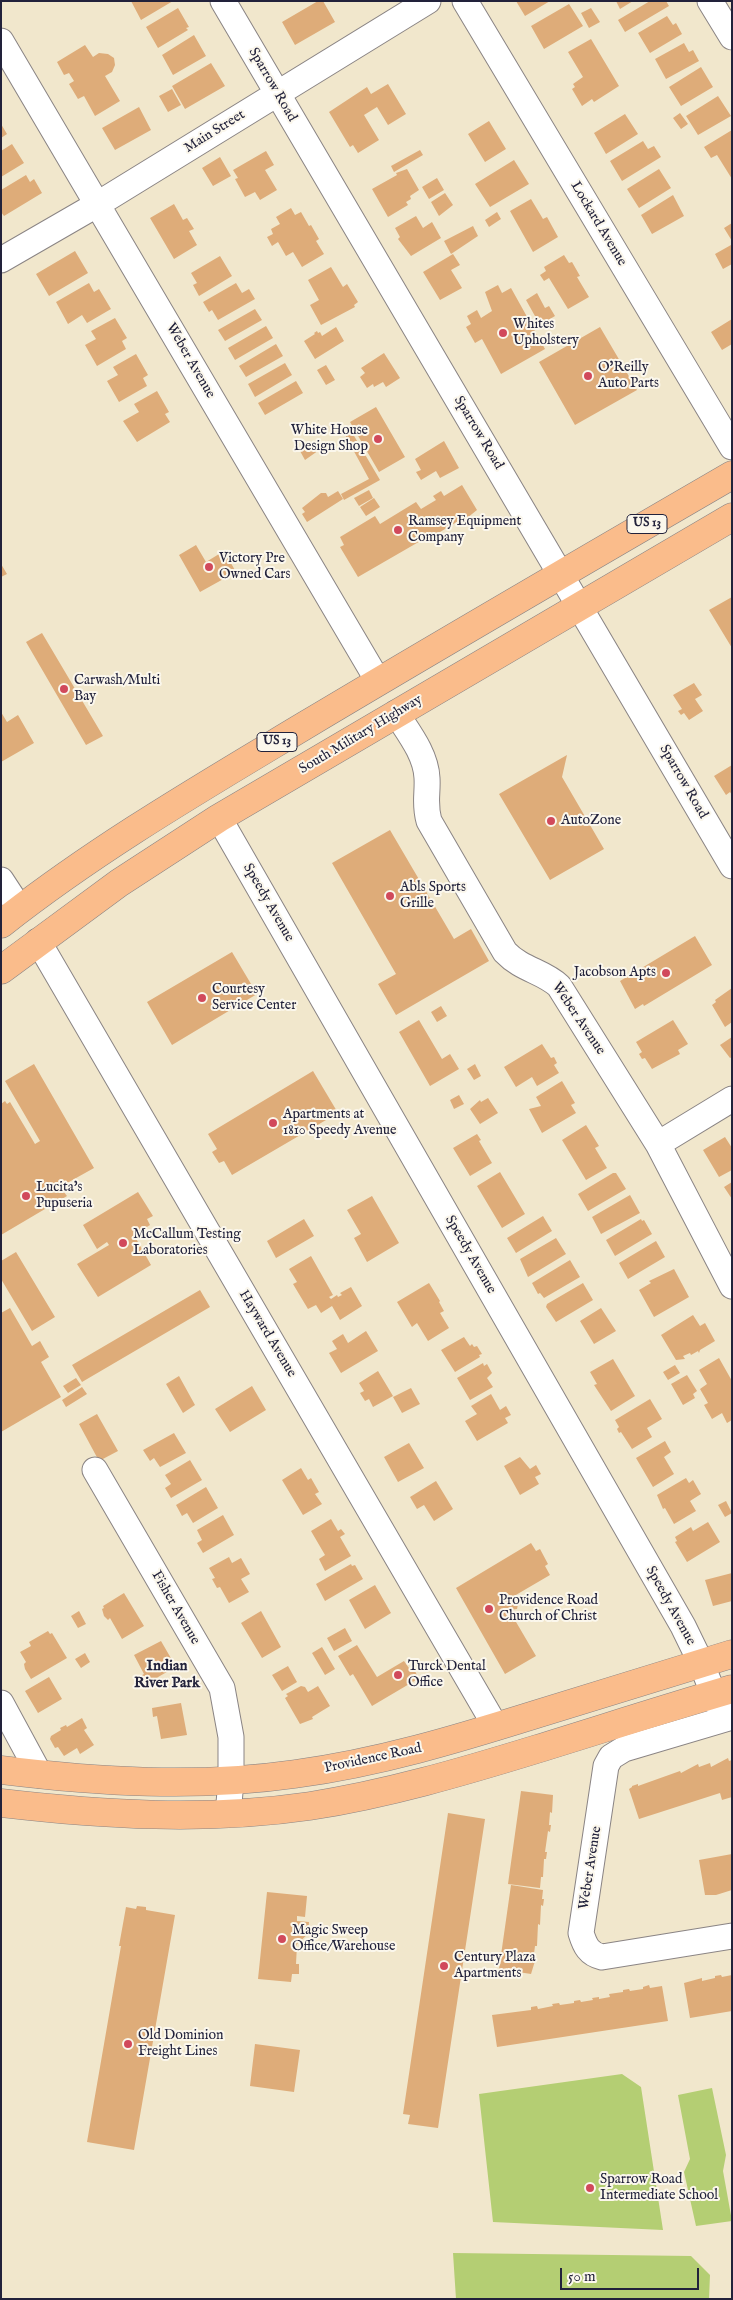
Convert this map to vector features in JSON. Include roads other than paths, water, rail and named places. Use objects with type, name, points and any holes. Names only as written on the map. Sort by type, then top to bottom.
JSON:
[{"type":"main road","name":"US 13","points":[[10,916],[93,856],[162,811],[378,681],[732,474]]},
{"type":"main road","name":"South Military Highway","points":[[1,970],[119,883],[219,818],[732,517]]},
{"type":"main road","name":"Providence Road","points":[[1,1770],[72,1779],[168,1783],[294,1775],[360,1764],[496,1727],[732,1654]]},
{"type":"main road","points":[[1,1803],[72,1812],[140,1816],[228,1814],[342,1801],[425,1782],[723,1692]]},
{"type":"street","name":"Sparrow Road","points":[[223,1],[562,574],[732,866]]},
{"type":"street","name":"Main Street","points":[[1,260],[98,204],[428,1]]},
{"type":"street","name":"Lockard Avenue","points":[[464,1],[732,447]]},
{"type":"street","points":[[710,1],[732,37]]},
{"type":"street","name":"Weber Avenue","points":[[1,41],[378,681]]},
{"type":"street","name":"Weber Avenue","points":[[396,713],[417,747],[425,768],[427,777],[425,804],[429,821],[505,952],[515,962],[550,978],[559,986],[658,1144],[732,1286]]},
{"type":"street","name":"Speedy Avenue","points":[[219,818],[678,1618],[701,1663],[723,1692]]},
{"type":"street","points":[[1,880],[10,916]]},
{"type":"street","name":"Hayward Avenue","points":[[38,941],[496,1727]]},
{"type":"street","points":[[658,1144],[732,1099]]},
{"type":"street","name":"Fisher Avenue","points":[[95,1470],[222,1688],[231,1737],[232,1780],[228,1814]]},
{"type":"street","name":"Weber Avenue","points":[[723,1692],[728,1718],[624,1749],[611,1758],[606,1766],[581,1933],[586,1947],[593,1955],[602,1958],[732,1936]]},
{"type":"street","points":[[1,1702],[40,1775]]},
{"type":"place","name":"Whites Upholstery","points":[[503,333]]},
{"type":"place","name":"O'Reilly Auto Parts","points":[[588,376]]},
{"type":"place","name":"White House Design Shop","points":[[378,439]]},
{"type":"place","name":"Ramsey Equipment Company","points":[[398,530]]},
{"type":"place","name":"Victory Pre Owned Cars","points":[[209,567]]},
{"type":"place","name":"Carwash/Multi Bay","points":[[64,689]]},
{"type":"place","name":"AutoZone","points":[[551,821]]},
{"type":"place","name":"Abls Sports Grille","points":[[390,896]]},
{"type":"place","name":"Jacobson Apts","points":[[666,973]]},
{"type":"place","name":"Courtesy Service Center","points":[[202,998]]},
{"type":"place","name":"Apartments at 1810 Speedy Avenue","points":[[273,1123]]},
{"type":"place","name":"Lucita's Pupuseria","points":[[26,1196]]},
{"type":"place","name":"McCallum Testing Laboratories","points":[[123,1243]]},
{"type":"place","name":"Providence Road Church of Christ","points":[[489,1609]]},
{"type":"place","name":"Turck Dental Office","points":[[398,1675]]},
{"type":"place","name":"Magic Sweep Office/Warehouse","points":[[282,1939]]},
{"type":"place","name":"Century Plaza Apartments","points":[[444,1966]]},
{"type":"place","name":"Old Dominion Freight Lines","points":[[128,2044]]},
{"type":"place","name":"Sparrow Road Intermediate School","points":[[590,2188]]},
{"type":"district","name":"Indian River Park","points":[[167,1676]]}]
